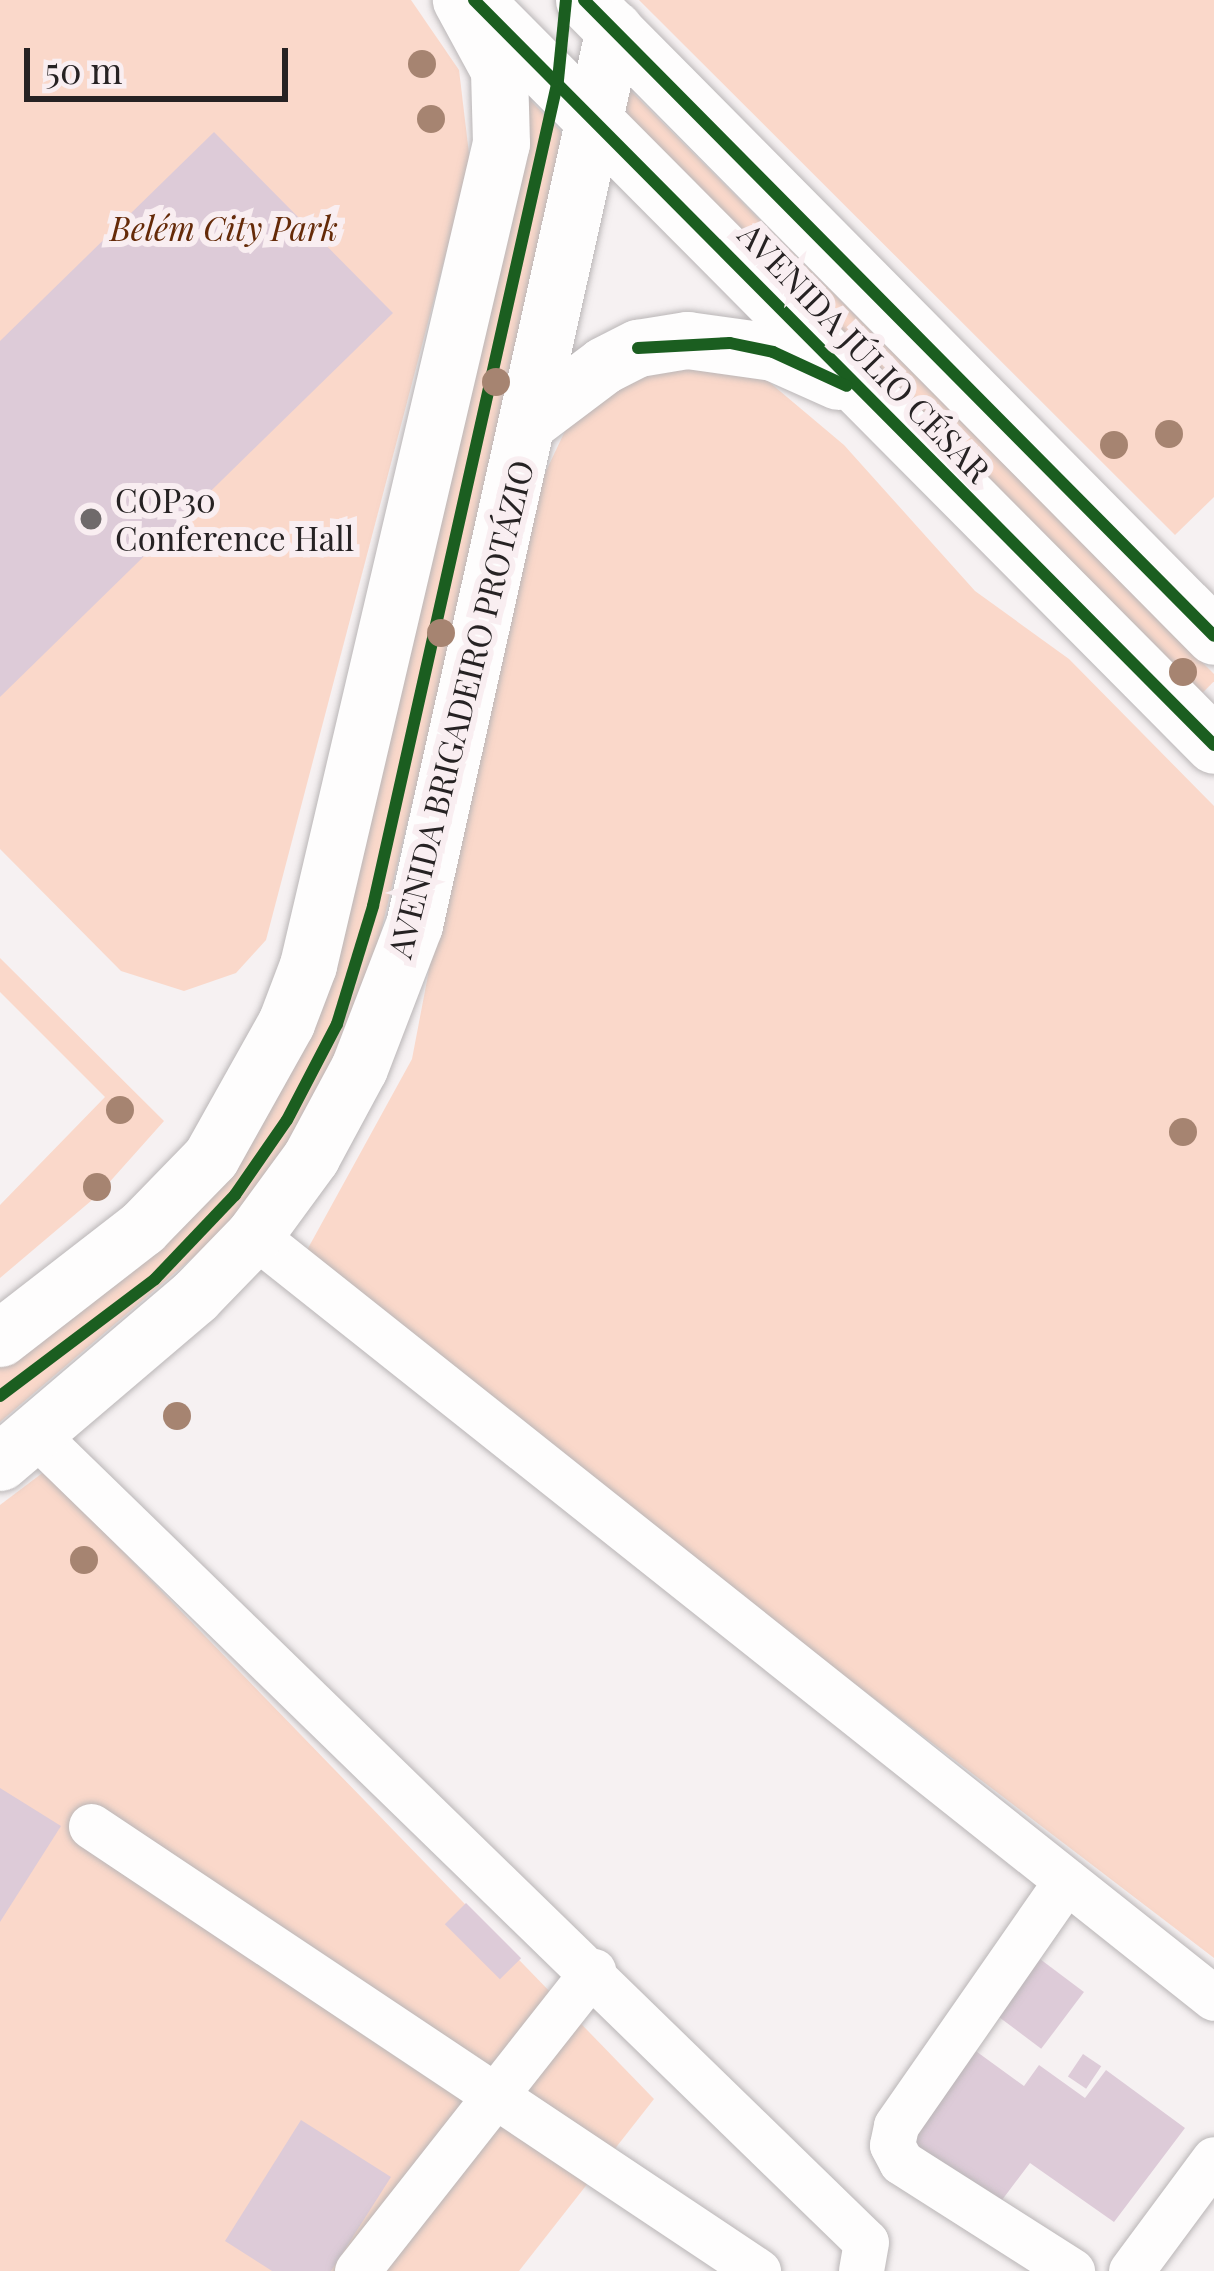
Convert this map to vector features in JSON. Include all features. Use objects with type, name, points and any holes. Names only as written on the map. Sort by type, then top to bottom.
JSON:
[{"type":"main road","points":[[0,1338],[142,1228],[211,1157],[286,1022],[308,965],[501,143],[499,70],[460,0]]},
{"type":"main road","name":"AVENIDA JÚLIO CÉSAR","points":[[474,0],[597,118],[1214,746]]},
{"type":"main road","name":"AVENIDA JÚLIO CÉSAR","points":[[599,15],[1214,636]]},
{"type":"main road","name":"AVENIDA BRIGADEIRO PROTÁZIO","points":[[17,1447],[194,1298],[254,1235],[311,1157],[359,1068],[414,925],[531,420],[597,118],[599,15]]},
{"type":"main road","points":[[531,420],[604,365],[638,348],[687,340],[773,352],[873,401]]},
{"type":"street","points":[[254,1235],[1214,1998]]},
{"type":"street","points":[[17,1447],[593,1971],[866,2242],[861,2271]]},
{"type":"street","points":[[91,1826],[758,2271]]},
{"type":"street","points":[[1066,1881],[896,2126],[892,2145],[901,2162],[1072,2271]]},
{"type":"street","points":[[357,2271],[593,1971]]},
{"type":"street","points":[[1131,2271],[1208,2180]]},
{"type":"green space","name":"Belém City Park","points":[[0,0],[411,0],[459,70],[470,162],[266,940],[236,973],[184,991],[121,971],[0,849]]},
{"type":"green space","points":[[639,0],[1214,0],[1214,497],[1175,535]]},
{"type":"green space","points":[[623,83],[1214,674],[1214,681],[1192,703],[598,108]]},
{"type":"green space","points":[[527,97],[560,130],[569,158],[367,989],[339,1063],[245,1213],[0,1422],[0,1359],[243,1129]]},
{"type":"green space","points":[[664,354],[750,366],[844,445],[975,591],[1069,659],[1214,806],[1214,1958],[301,1261],[412,1059],[500,598],[539,486],[573,414]]},
{"type":"green space","points":[[0,958],[164,1121],[98,1195],[0,1278],[0,1205],[105,1097],[0,992]]},
{"type":"green space","points":[[45,1471],[654,2099],[519,2271],[0,2271],[0,1505]]},
{"type":"building","name":"COP30 Conference Hall","points":[[214,132],[393,313],[0,697],[0,341]]},
{"type":"building","points":[[0,1788],[61,1826],[0,1922]]},
{"type":"building","points":[[466,1903],[521,1958],[500,1979],[445,1924]]},
{"type":"building","points":[[1040,1959],[1084,1992],[1041,2049],[997,2016]]},
{"type":"building","points":[[973,2049],[1024,2086],[1039,2065],[1085,2098],[1106,2070],[1185,2128],[1114,2222],[1030,2163],[999,2204],[908,2139]]},
{"type":"building","points":[[1083,2054],[1101,2066],[1086,2089],[1068,2076]]},
{"type":"building","points":[[301,2120],[391,2177],[331,2271],[272,2271],[225,2241]]},
{"type":"cycle path","points":[[474,0],[1214,745]]},
{"type":"cycle path","points":[[0,1396],[155,1279],[235,1195],[287,1120],[337,1024],[373,906],[558,80],[566,0]]},
{"type":"cycle path","points":[[584,0],[1214,636]]},
{"type":"cycle path","points":[[638,348],[730,343],[773,352],[847,386]]},
{"type":"place","name":"COP30 Conference Hall","points":[[91,519]]}]
